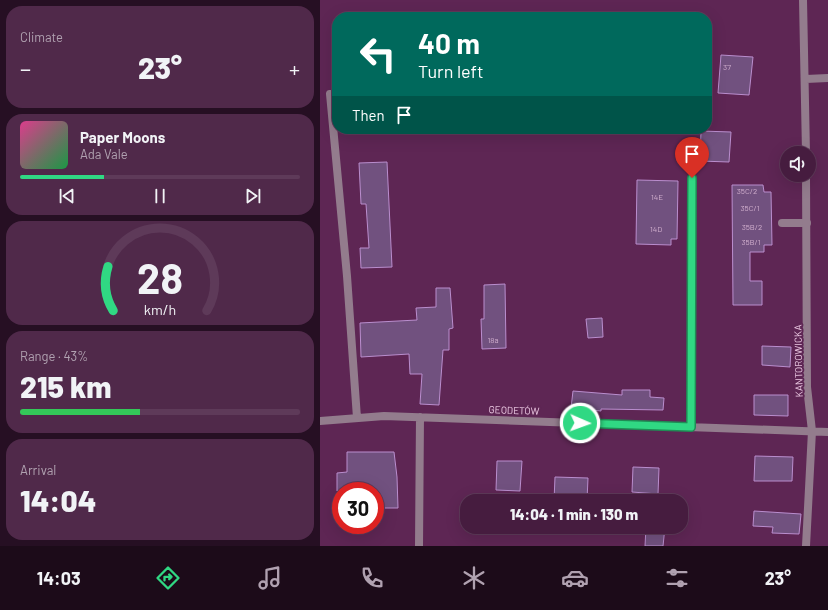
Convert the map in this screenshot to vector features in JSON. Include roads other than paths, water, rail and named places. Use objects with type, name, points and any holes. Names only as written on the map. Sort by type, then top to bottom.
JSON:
[{"type":"street","points":[[803,0],[806,79],[806,146]]},
{"type":"street","points":[[806,79],[828,78]]},
{"type":"street","points":[[330,94],[332,115]]},
{"type":"street","points":[[334,134],[347,276],[357,418]]},
{"type":"street","points":[[691,427],[692,178]]},
{"type":"street","name":"KANTOROWICKA","points":[[806,182],[807,387],[812,431],[806,546]]},
{"type":"street","points":[[782,223],[807,223]]},
{"type":"street","name":"GEODETÓW","points":[[320,421],[384,416],[828,432]]},
{"type":"street","points":[[418,546],[420,417]]}]
